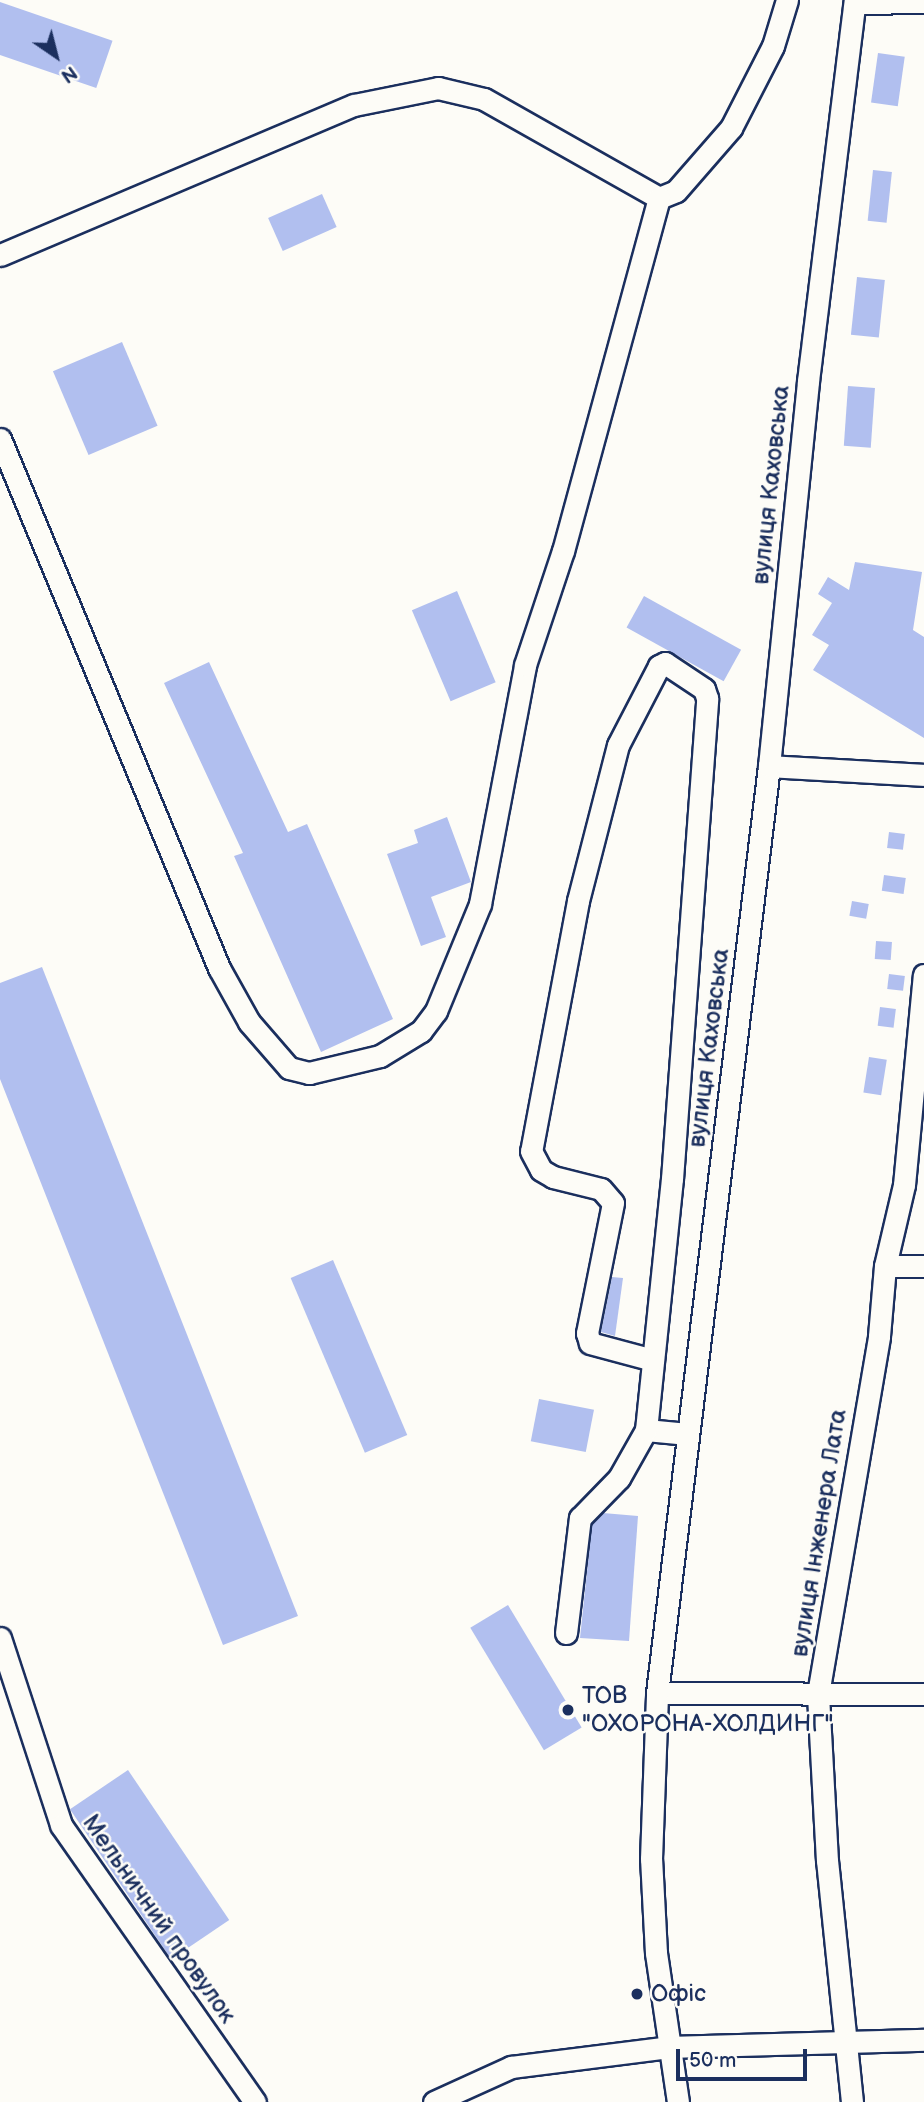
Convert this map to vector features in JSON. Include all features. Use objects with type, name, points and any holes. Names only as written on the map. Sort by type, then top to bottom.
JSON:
[{"type":"street","points":[[659,198],[676,191],[731,128],[773,46],[787,0]]},
{"type":"street","points":[[855,1],[924,2]]},
{"type":"street","name":"вулиця Каховська","points":[[678,2102],[656,1954],[651,1859],[657,1693],[769,766],[808,381],[855,1]]},
{"type":"street","points":[[0,255],[354,105],[438,88],[484,99],[659,198]]},
{"type":"street","points":[[0,439],[219,968],[249,1022],[289,1068],[309,1073],[380,1056],[421,1031],[436,1011],[480,904],[525,665],[563,551],[659,198]]},
{"type":"street","points":[[566,1633],[580,1518],[619,1478],[646,1430],[672,1179],[706,698],[704,689],[665,663],[659,666],[618,746],[578,901],[531,1151],[541,1170],[553,1177],[601,1189],[612,1203],[587,1333],[590,1343],[653,1360]]},
{"type":"street","points":[[769,766],[924,775]]},
{"type":"street","name":"вулиця Інженера Лата","points":[[852,2102],[827,1861],[818,1694],[879,1336],[885,1266],[914,1185],[924,975]]},
{"type":"street","points":[[885,1266],[924,1266]]},
{"type":"street","points":[[646,1430],[688,1434]]},
{"type":"street","name":"Мельничний провулок","points":[[0,1638],[61,1825],[255,2102]]},
{"type":"street","points":[[657,1693],[924,1694]]},
{"type":"street","points":[[434,2102],[511,2067],[669,2046],[924,2040]]},
{"type":"building","points":[[0,2],[113,41],[96,88],[0,55]]},
{"type":"building","points":[[878,53],[905,57],[898,106],[871,103]]},
{"type":"building","points":[[873,170],[892,172],[887,223],[868,221]]},
{"type":"building","points":[[322,194],[337,227],[283,251],[268,218]]},
{"type":"building","points":[[857,277],[885,280],[879,338],[851,335]]},
{"type":"building","points":[[122,342],[158,426],[89,455],[53,371]]},
{"type":"building","points":[[848,386],[875,388],[871,448],[844,446]]},
{"type":"building","points":[[855,562],[922,572],[913,630],[924,637],[924,738],[813,670],[829,645],[812,635],[832,603],[818,594],[828,577],[849,590]]},
{"type":"building","points":[[457,591],[496,682],[451,701],[412,610]]},
{"type":"building","points":[[644,596],[741,650],[724,681],[627,627]]},
{"type":"building","points":[[209,662],[288,832],[307,824],[393,1019],[321,1052],[234,856],[243,853],[164,683]]},
{"type":"building","points":[[447,817],[471,882],[431,897],[446,937],[421,946],[387,854],[418,843],[414,830]]},
{"type":"building","points":[[889,832],[905,834],[903,850],[887,848]]},
{"type":"building","points":[[884,875],[906,878],[904,894],[882,891]]},
{"type":"building","points":[[852,901],[869,904],[866,919],[849,916]]},
{"type":"building","points":[[876,941],[892,942],[891,960],[875,959]]},
{"type":"building","points":[[42,967],[298,1616],[223,1645],[0,1079],[0,983]]},
{"type":"building","points":[[889,974],[905,976],[903,991],[887,989]]},
{"type":"building","points":[[880,1007],[896,1009],[894,1028],[878,1026]]},
{"type":"building","points":[[869,1057],[887,1060],[881,1095],[863,1093]]},
{"type":"building","points":[[333,1260],[407,1435],[365,1453],[291,1278]]},
{"type":"building","points":[[612,1277],[623,1278],[615,1336],[601,1332]]},
{"type":"building","points":[[539,1399],[594,1410],[586,1452],[531,1441]]},
{"type":"building","points":[[603,1513],[638,1516],[629,1641],[580,1638],[592,1524]]},
{"type":"building","points":[[508,1605],[582,1728],[544,1750],[470,1628]]},
{"type":"building","points":[[128,1770],[229,1920],[171,1959],[70,1809]]},
{"type":"place","name":"ТОВ \"ОХОРОНА-ХОЛДИНГ\"","points":[[568,1710]]},
{"type":"place","name":"Офіс","points":[[637,1994]]}]
